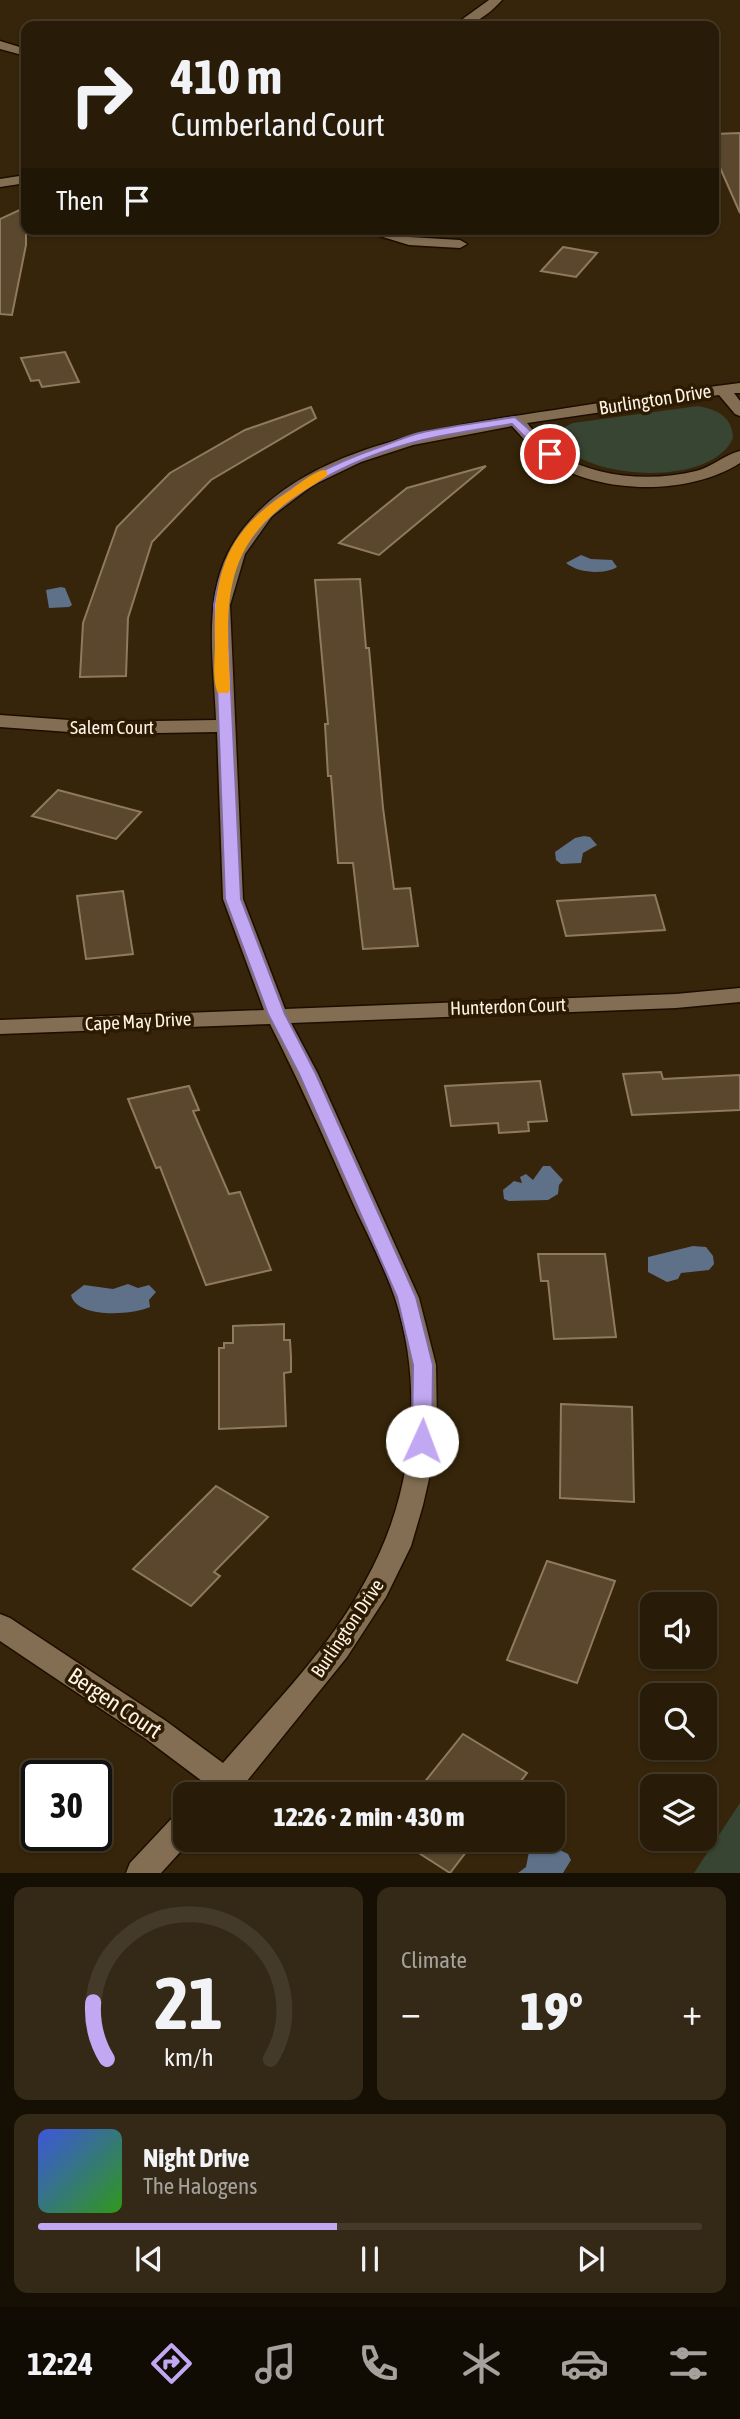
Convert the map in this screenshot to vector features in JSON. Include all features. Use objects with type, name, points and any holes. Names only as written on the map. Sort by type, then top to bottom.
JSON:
[{"type":"street","points":[[468,21],[496,0]]},
{"type":"street","points":[[0,45],[21,51]]},
{"type":"street","points":[[0,183],[21,181]]},
{"type":"street","points":[[386,235],[409,241],[460,244]]},
{"type":"street","points":[[731,388],[740,411]]},
{"type":"street","name":"Burlington Drive","points":[[226,1782],[337,1649],[376,1589],[397,1546],[410,1505],[421,1457],[424,1426],[423,1365],[407,1297],[307,1074],[276,1014],[233,899],[224,726],[221,605],[223,584],[233,558],[258,521],[285,498],[341,465],[419,437],[731,388]]},
{"type":"street","points":[[515,420],[555,458],[589,472],[611,477],[676,479],[726,466],[740,456]]},
{"type":"street","name":"Salem Court","points":[[0,721],[97,728],[224,726]]},
{"type":"street","name":"Hunterdon Court","points":[[276,1014],[676,1002],[740,995]]},
{"type":"street","name":"Cape May Drive","points":[[0,1027],[276,1014]]},
{"type":"street","name":"Bergen Court","points":[[0,1626],[156,1730],[214,1782]]},
{"type":"street","points":[[141,1873],[173,1839]]},
{"type":"green space","points":[[698,406],[722,415],[730,424],[733,438],[720,454],[700,465],[675,471],[646,473],[618,470],[592,463],[570,452],[556,438],[562,428],[573,423]]},
{"type":"green space","points":[[740,1803],[740,1873],[694,1873],[708,1851],[717,1851],[717,1838]]},
{"type":"water","points":[[581,555],[591,559],[612,560],[617,567],[591,572],[566,563]]},
{"type":"water","points":[[65,588],[72,605],[49,608],[46,590]]},
{"type":"water","points":[[590,837],[597,845],[583,853],[581,863],[561,864],[556,860],[555,852],[575,838]]},
{"type":"water","points":[[543,1166],[550,1166],[563,1180],[558,1194],[548,1200],[504,1199],[503,1190],[514,1181],[522,1183],[520,1177],[526,1174],[533,1180]]},
{"type":"water","points":[[693,1246],[706,1247],[713,1256],[714,1264],[709,1270],[681,1273],[678,1279],[667,1282],[648,1272],[648,1257]]},
{"type":"water","points":[[128,1284],[138,1288],[149,1285],[156,1292],[149,1300],[150,1307],[131,1312],[106,1313],[83,1308],[75,1303],[71,1295],[84,1285],[113,1289]]},
{"type":"water","points":[[529,1852],[564,1852],[571,1860],[563,1873],[518,1873],[526,1867]]},
{"type":"building","points":[[740,133],[740,213],[719,165],[719,134]]},
{"type":"building","points":[[21,209],[21,235],[26,235],[12,315],[0,314],[0,219]]},
{"type":"building","points":[[563,247],[597,253],[576,277],[541,271]]},
{"type":"building","points":[[65,352],[79,382],[42,387],[39,380],[31,381],[21,358]]},
{"type":"building","points":[[311,407],[316,418],[211,480],[152,542],[128,618],[126,676],[80,677],[83,623],[117,527],[170,473],[245,430]]},
{"type":"building","points":[[486,466],[379,555],[339,543],[407,488]]},
{"type":"building","points":[[360,579],[383,808],[394,889],[410,888],[418,946],[363,949],[353,863],[338,863],[331,776],[328,776],[325,724],[328,724],[315,580]]},
{"type":"building","points":[[58,790],[141,812],[116,839],[32,816]]},
{"type":"building","points":[[123,891],[133,954],[86,959],[77,896]]},
{"type":"building","points":[[655,895],[665,930],[566,936],[557,901]]},
{"type":"building","points":[[661,1072],[663,1079],[740,1075],[740,1110],[632,1115],[623,1074]]},
{"type":"building","points":[[540,1081],[547,1121],[528,1122],[529,1131],[499,1133],[498,1123],[451,1126],[445,1086]]},
{"type":"building","points":[[189,1086],[199,1110],[193,1111],[229,1194],[240,1192],[271,1270],[206,1285],[160,1167],[156,1168],[128,1099]]},
{"type":"building","points":[[538,1254],[605,1254],[616,1337],[554,1339],[548,1281],[541,1281]]},
{"type":"building","points":[[284,1324],[284,1340],[290,1340],[291,1357],[291,1372],[284,1373],[286,1426],[219,1429],[219,1348],[224,1348],[224,1343],[233,1343],[233,1326]]},
{"type":"building","points":[[561,1404],[632,1407],[634,1502],[560,1498]]},
{"type":"building","points":[[216,1486],[268,1517],[214,1572],[220,1576],[191,1606],[133,1569]]},
{"type":"building","points":[[547,1561],[615,1581],[577,1683],[507,1660]]},
{"type":"building","points":[[463,1734],[527,1773],[520,1782],[425,1782]]},
{"type":"building","points":[[417,1852],[466,1852],[450,1873]]},
{"type":"slow traffic","points":[[223,690],[221,605],[223,584],[233,558],[258,521],[285,498],[323,474]]},
{"type":"route","points":[[422,1441],[423,1365],[407,1297],[307,1074],[276,1014],[233,899],[224,726],[221,605],[223,584],[233,558],[258,521],[285,498],[341,465],[419,437],[469,426],[515,420],[550,454]]}]
